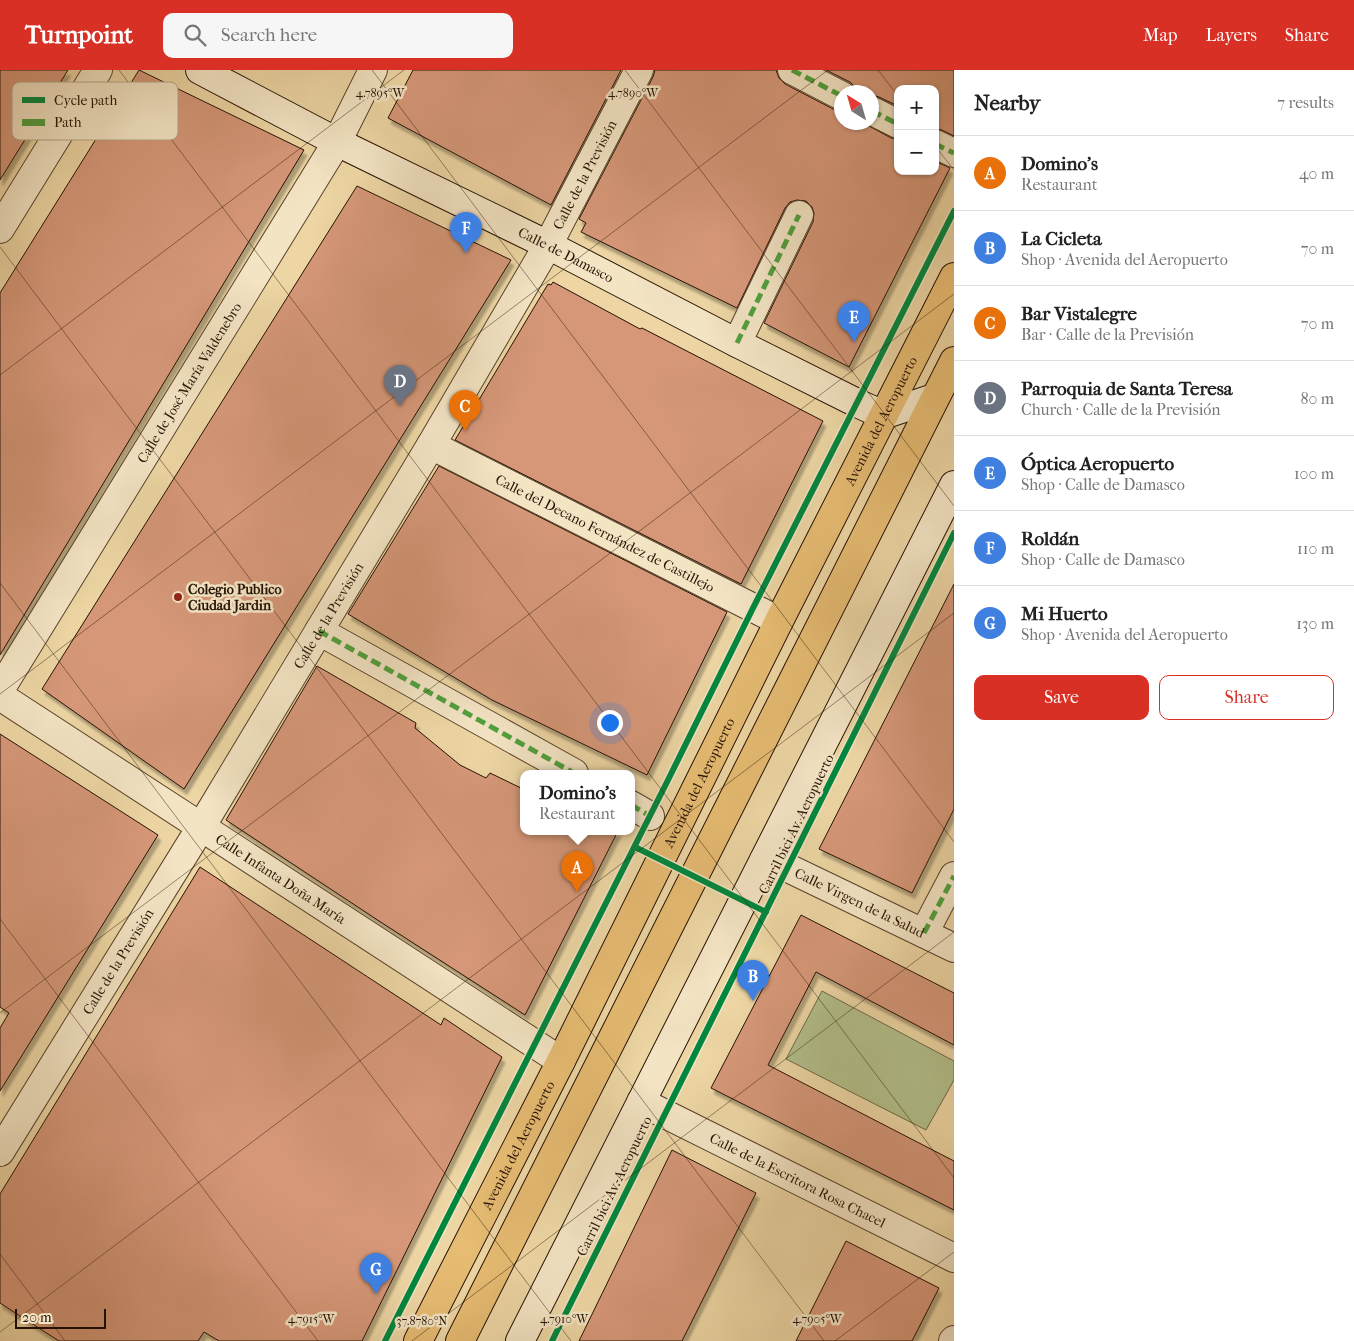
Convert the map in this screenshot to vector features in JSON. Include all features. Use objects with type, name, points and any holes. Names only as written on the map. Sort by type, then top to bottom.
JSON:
[{"type":"main road","name":"Avenida del Aeropuerto","points":[[418,1341],[561,1061],[779,620],[954,277]]},
{"type":"main road","points":[[460,1341],[954,361]]},
{"type":"street","points":[[91,82],[98,70]]},
{"type":"street","name":"Calle de Damasco","points":[[200,70],[337,142],[548,244],[737,343],[883,415]]},
{"type":"street","name":"Calle de José María Valdenebro","points":[[0,690],[337,142],[373,70]]},
{"type":"street","name":"Calle de la Previsión","points":[[0,1152],[201,827],[432,444],[548,244],[639,70]]},
{"type":"street","points":[[792,70],[834,92]]},
{"type":"street","points":[[879,114],[894,122]]},
{"type":"street","points":[[0,229],[55,140]]},
{"type":"street","points":[[939,146],[954,153]]},
{"type":"street","points":[[737,343],[798,215]]},
{"type":"street","points":[[883,415],[934,398]]},
{"type":"street","name":"Calle del Decano Fernández de Castillejo","points":[[432,444],[779,620]]},
{"type":"street","points":[[520,1341],[954,485]]},
{"type":"street","points":[[319,631],[569,770]]},
{"type":"street","name":"Calle Infanta Doña María","points":[[0,696],[561,1061]]},
{"type":"street","name":"Calle Virgen de la Salud","points":[[764,860],[788,868],[954,948]]},
{"type":"street","points":[[924,933],[954,876]]},
{"type":"street","name":"Calle de la Escritora Rosa Chacel","points":[[641,1102],[954,1258]]},
{"type":"green space","points":[[822,991],[954,1061],[954,1080],[926,1130],[786,1059]]},
{"type":"building","points":[[0,70],[68,70],[61,82],[12,82],[12,140],[25,140],[0,180]]},
{"type":"building","points":[[139,70],[164,82],[132,82]]},
{"type":"building","points":[[413,70],[621,70],[551,205],[388,118]]},
{"type":"building","points":[[655,70],[776,70],[779,78],[785,84],[834,109],[834,130],[876,130],[894,138],[894,175],[939,175],[939,163],[950,168],[849,367],[764,323],[813,222],[814,213],[812,207],[806,201],[797,200],[790,202],[785,208],[737,308],[581,232],[586,223],[579,219]]},
{"type":"building","points":[[826,70],[954,70],[954,136],[939,130],[939,85],[894,85],[894,104],[879,97],[879,85],[853,85]]},
{"type":"building","points":[[178,89],[304,150],[0,655],[0,293],[95,140],[178,140]]},
{"type":"building","points":[[357,186],[511,260],[184,789],[42,689]]},
{"type":"building","points":[[553,282],[640,329],[642,328],[823,421],[741,584],[455,440],[548,284],[551,285]]},
{"type":"building","points":[[439,466],[727,612],[647,775],[492,700],[348,614]]},
{"type":"building","points":[[954,584],[954,809],[912,893],[819,849]]},
{"type":"building","points":[[317,666],[416,723],[415,728],[460,765],[486,778],[490,773],[520,788],[520,835],[616,835],[525,1015],[226,820]]},
{"type":"building","points":[[0,734],[158,835],[0,1091],[0,1028],[9,1013],[0,1007]]},
{"type":"building","points":[[200,867],[441,1025],[444,1018],[502,1057],[362,1341],[219,1341],[204,1332],[198,1341],[59,1341],[0,1303],[0,1194]]},
{"type":"building","points":[[801,915],[954,993],[954,1045],[816,972],[768,1065],[954,1161],[954,1210],[711,1088]]},
{"type":"building","points":[[672,1150],[756,1193],[682,1341],[579,1341]]},
{"type":"building","points":[[846,1241],[939,1288],[912,1341],[796,1341]]},
{"type":"marked path","points":[[792,70],[834,92]]},
{"type":"marked path","points":[[879,114],[894,122]]},
{"type":"marked path","points":[[939,146],[954,153]]},
{"type":"marked path","points":[[737,343],[799,215]]},
{"type":"marked path","points":[[319,631],[569,770]]},
{"type":"marked path","points":[[635,807],[650,816]]},
{"type":"marked path","points":[[924,933],[954,876]]},
{"type":"cycle path","points":[[385,1341],[954,211]]},
{"type":"cycle path","name":"Carril bici Av. Aeropuerto","points":[[552,1341],[954,533]]},
{"type":"cycle path","points":[[635,847],[766,912]]},
{"type":"place","name":"Roldán","points":[[466,253]]},
{"type":"place","name":"Óptica Aeropuerto","points":[[854,342]]},
{"type":"place","name":"Parroquia de Santa Teresa","points":[[400,406]]},
{"type":"place","name":"Bar Vistalegre","points":[[465,431]]},
{"type":"place","name":"Colegio Publico Ciudad Jardin","points":[[178,597]]},
{"type":"place","name":"Domino's","points":[[577,892]]},
{"type":"place","name":"La Cicleta","points":[[753,1001]]},
{"type":"place","name":"Mi Huerto","points":[[376,1294]]}]
